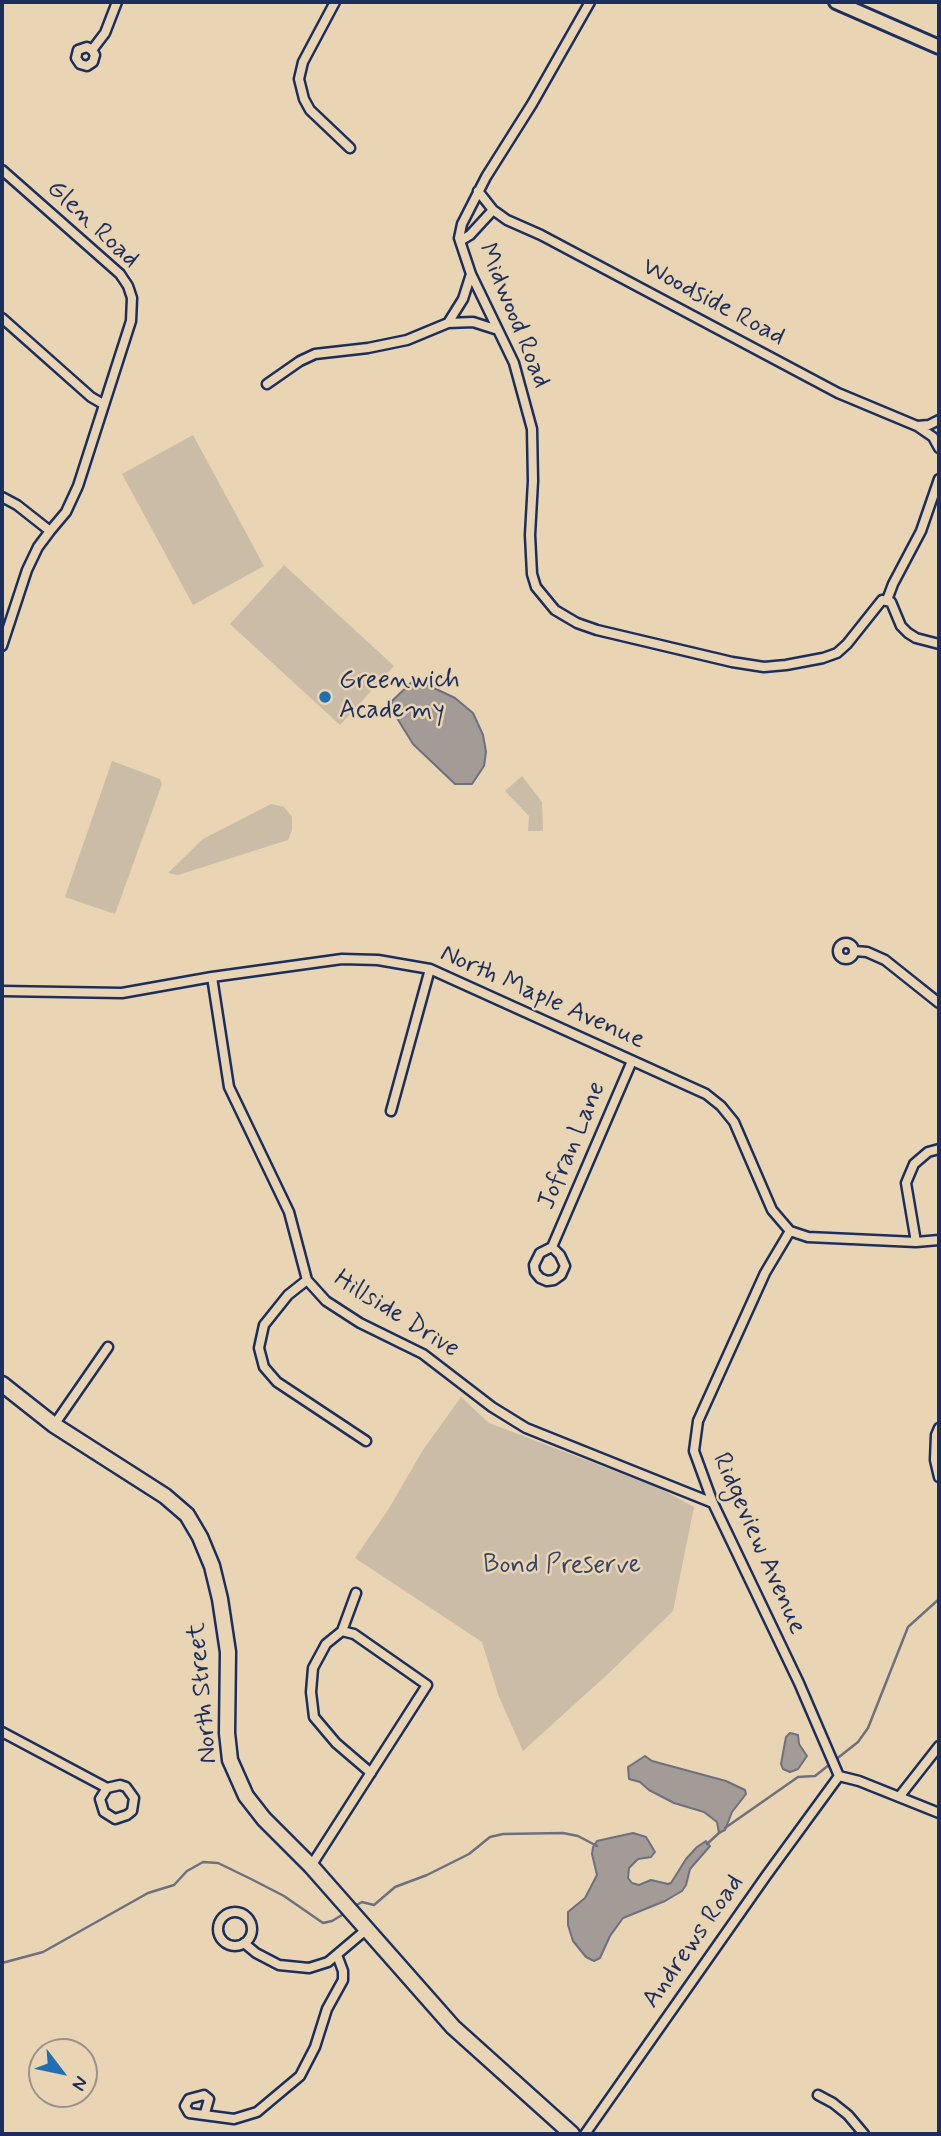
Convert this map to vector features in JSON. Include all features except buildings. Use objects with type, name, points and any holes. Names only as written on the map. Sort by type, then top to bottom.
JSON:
[{"type":"main road","points":[[843,3],[939,47]]},
{"type":"main road","name":"North Street","points":[[3,1389],[165,1496],[187,1515],[212,1566],[220,1598],[228,1652],[227,1733],[230,1760],[246,1796],[264,1819],[312,1866],[453,2027],[572,2134]]},
{"type":"street","points":[[92,50],[105,33],[117,2]]},
{"type":"street","points":[[335,2],[303,62],[299,79],[303,99],[310,110],[350,148]]},
{"type":"street","name":"Midwood Road","points":[[590,2],[532,104],[478,191],[462,224],[460,241],[471,274],[514,363],[532,429],[533,490],[530,536],[532,574],[536,587],[563,617],[597,631],[764,667],[823,659],[837,653],[878,603],[887,600]]},
{"type":"street","name":"Glen Road","points":[[2,170],[120,274],[128,286],[132,298],[131,321],[103,404]]},
{"type":"street","name":"Woodside Road","points":[[478,191],[493,210],[507,220],[541,235],[838,393],[917,426],[933,438],[939,448]]},
{"type":"street","points":[[460,241],[493,210]]},
{"type":"street","points":[[449,323],[463,299],[471,274]]},
{"type":"street","points":[[2,318],[91,397],[103,404],[74,495],[66,512],[38,547],[27,570],[2,646]]},
{"type":"street","points":[[267,384],[315,354],[369,348],[407,340],[449,323],[473,322],[498,330]]},
{"type":"street","points":[[917,426],[929,425],[939,420]]},
{"type":"street","points":[[939,479],[921,531],[887,600],[894,607],[901,626],[908,633],[916,638],[939,643]]},
{"type":"street","points":[[2,497],[17,505],[50,531]]},
{"type":"street","points":[[855,951],[867,952],[885,960],[939,1003]]},
{"type":"street","name":"North Maple Avenue","points":[[2,991],[122,993],[341,959],[378,960],[430,969],[706,1094],[721,1106],[734,1122],[772,1210],[790,1231]]},
{"type":"street","points":[[391,1111],[430,969]]},
{"type":"street","name":"Hillside Drive","points":[[212,977],[229,1087],[289,1212],[307,1280],[326,1301],[360,1323],[423,1354],[492,1407],[526,1429],[713,1503]]},
{"type":"street","name":"Jofran Lane","points":[[552,1247],[561,1255],[565,1266],[561,1275],[547,1281],[535,1272],[534,1265],[544,1250],[552,1247],[632,1061]]},
{"type":"street","points":[[916,1242],[906,1183],[914,1164],[928,1152],[939,1150]]},
{"type":"street","points":[[790,1231],[808,1237],[916,1242],[939,1240]]},
{"type":"street","name":"Ridgeview Avenue","points":[[790,1231],[765,1273],[698,1421],[694,1451],[713,1503],[799,1683],[838,1772]]},
{"type":"street","points":[[307,1280],[288,1295],[264,1325],[259,1348],[264,1367],[277,1382],[366,1441]]},
{"type":"street","points":[[54,1425],[108,1348]]},
{"type":"street","points":[[939,1428],[936,1435],[935,1460],[939,1477]]},
{"type":"street","points":[[356,1593],[342,1631],[326,1644],[313,1668],[311,1692],[314,1717],[336,1743],[370,1773]]},
{"type":"street","points":[[312,1866],[427,1685],[354,1634],[342,1631]]},
{"type":"street","points":[[2,1732],[107,1788],[120,1785],[131,1792],[134,1804],[127,1815],[115,1819],[104,1812],[100,1799],[107,1788]]},
{"type":"street","points":[[899,1797],[939,1746]]},
{"type":"street","points":[[838,1772],[939,1813]]},
{"type":"street","name":"Andrews Road","points":[[585,2134],[838,1772]]},
{"type":"street","points":[[244,1943],[251,1934],[248,1918],[239,1912],[228,1913],[222,1917],[218,1926],[220,1937],[228,1944],[233,1946],[244,1943],[270,1961],[287,1967],[320,1966],[367,1929]]},
{"type":"street","points":[[205,2113],[233,2119],[257,2112],[300,2076],[315,2047],[327,2008],[343,1980],[343,1971],[337,1955]]},
{"type":"street","points":[[818,2095],[848,2115],[864,2134]]},
{"type":"green space","points":[[193,435],[264,566],[193,605],[122,474]]},
{"type":"green space","points":[[284,565],[394,666],[340,725],[230,624]]},
{"type":"green space","points":[[112,761],[160,779],[162,784],[115,914],[65,897]]},
{"type":"green space","points":[[522,776],[542,802],[543,831],[528,831],[529,816],[505,791]]},
{"type":"green space","points":[[271,804],[284,807],[292,817],[292,830],[288,840],[178,875],[168,873],[203,839]]},
{"type":"green space","name":"Bond Preserve","points":[[461,1397],[489,1423],[659,1488],[694,1507],[673,1611],[523,1751],[499,1697],[482,1642],[355,1558],[388,1510],[423,1450]]},
{"type":"shaded area","points":[[415,679],[455,698],[473,713],[483,735],[486,752],[484,766],[472,784],[455,784],[413,744],[392,710],[392,701]]},
{"type":"shaded area","points":[[790,1733],[798,1735],[799,1744],[807,1756],[798,1769],[790,1772],[783,1769],[781,1764],[786,1737]]},
{"type":"shaded area","points":[[645,1756],[652,1761],[726,1781],[745,1790],[746,1794],[732,1812],[725,1830],[719,1833],[717,1822],[704,1812],[674,1803],[640,1782],[629,1779],[628,1767]]},
{"type":"shaded area","points":[[633,1833],[646,1837],[655,1852],[651,1857],[638,1859],[629,1868],[628,1878],[639,1885],[651,1880],[671,1883],[697,1847],[706,1841],[710,1846],[690,1869],[682,1891],[623,1918],[610,1936],[600,1958],[594,1961],[586,1957],[573,1941],[568,1925],[568,1912],[585,1898],[597,1875],[592,1854],[597,1841]]},
{"type":"waterway","points":[[725,1828],[798,1777],[815,1776],[858,1742],[868,1728],[908,1627],[939,1599]]},
{"type":"waterway","points":[[707,1844],[720,1832]]},
{"type":"waterway","points":[[355,1906],[362,1902],[374,1905],[395,1887],[469,1854],[490,1837],[503,1834],[563,1833],[578,1836],[597,1846]]},
{"type":"waterway","points":[[2,1963],[43,1952],[148,1893],[174,1885],[187,1871],[203,1862],[218,1863],[251,1879],[284,1896],[323,1923],[347,1912]]},
{"type":"place","name":"Greenwich Academy","points":[[325,697]]}]
